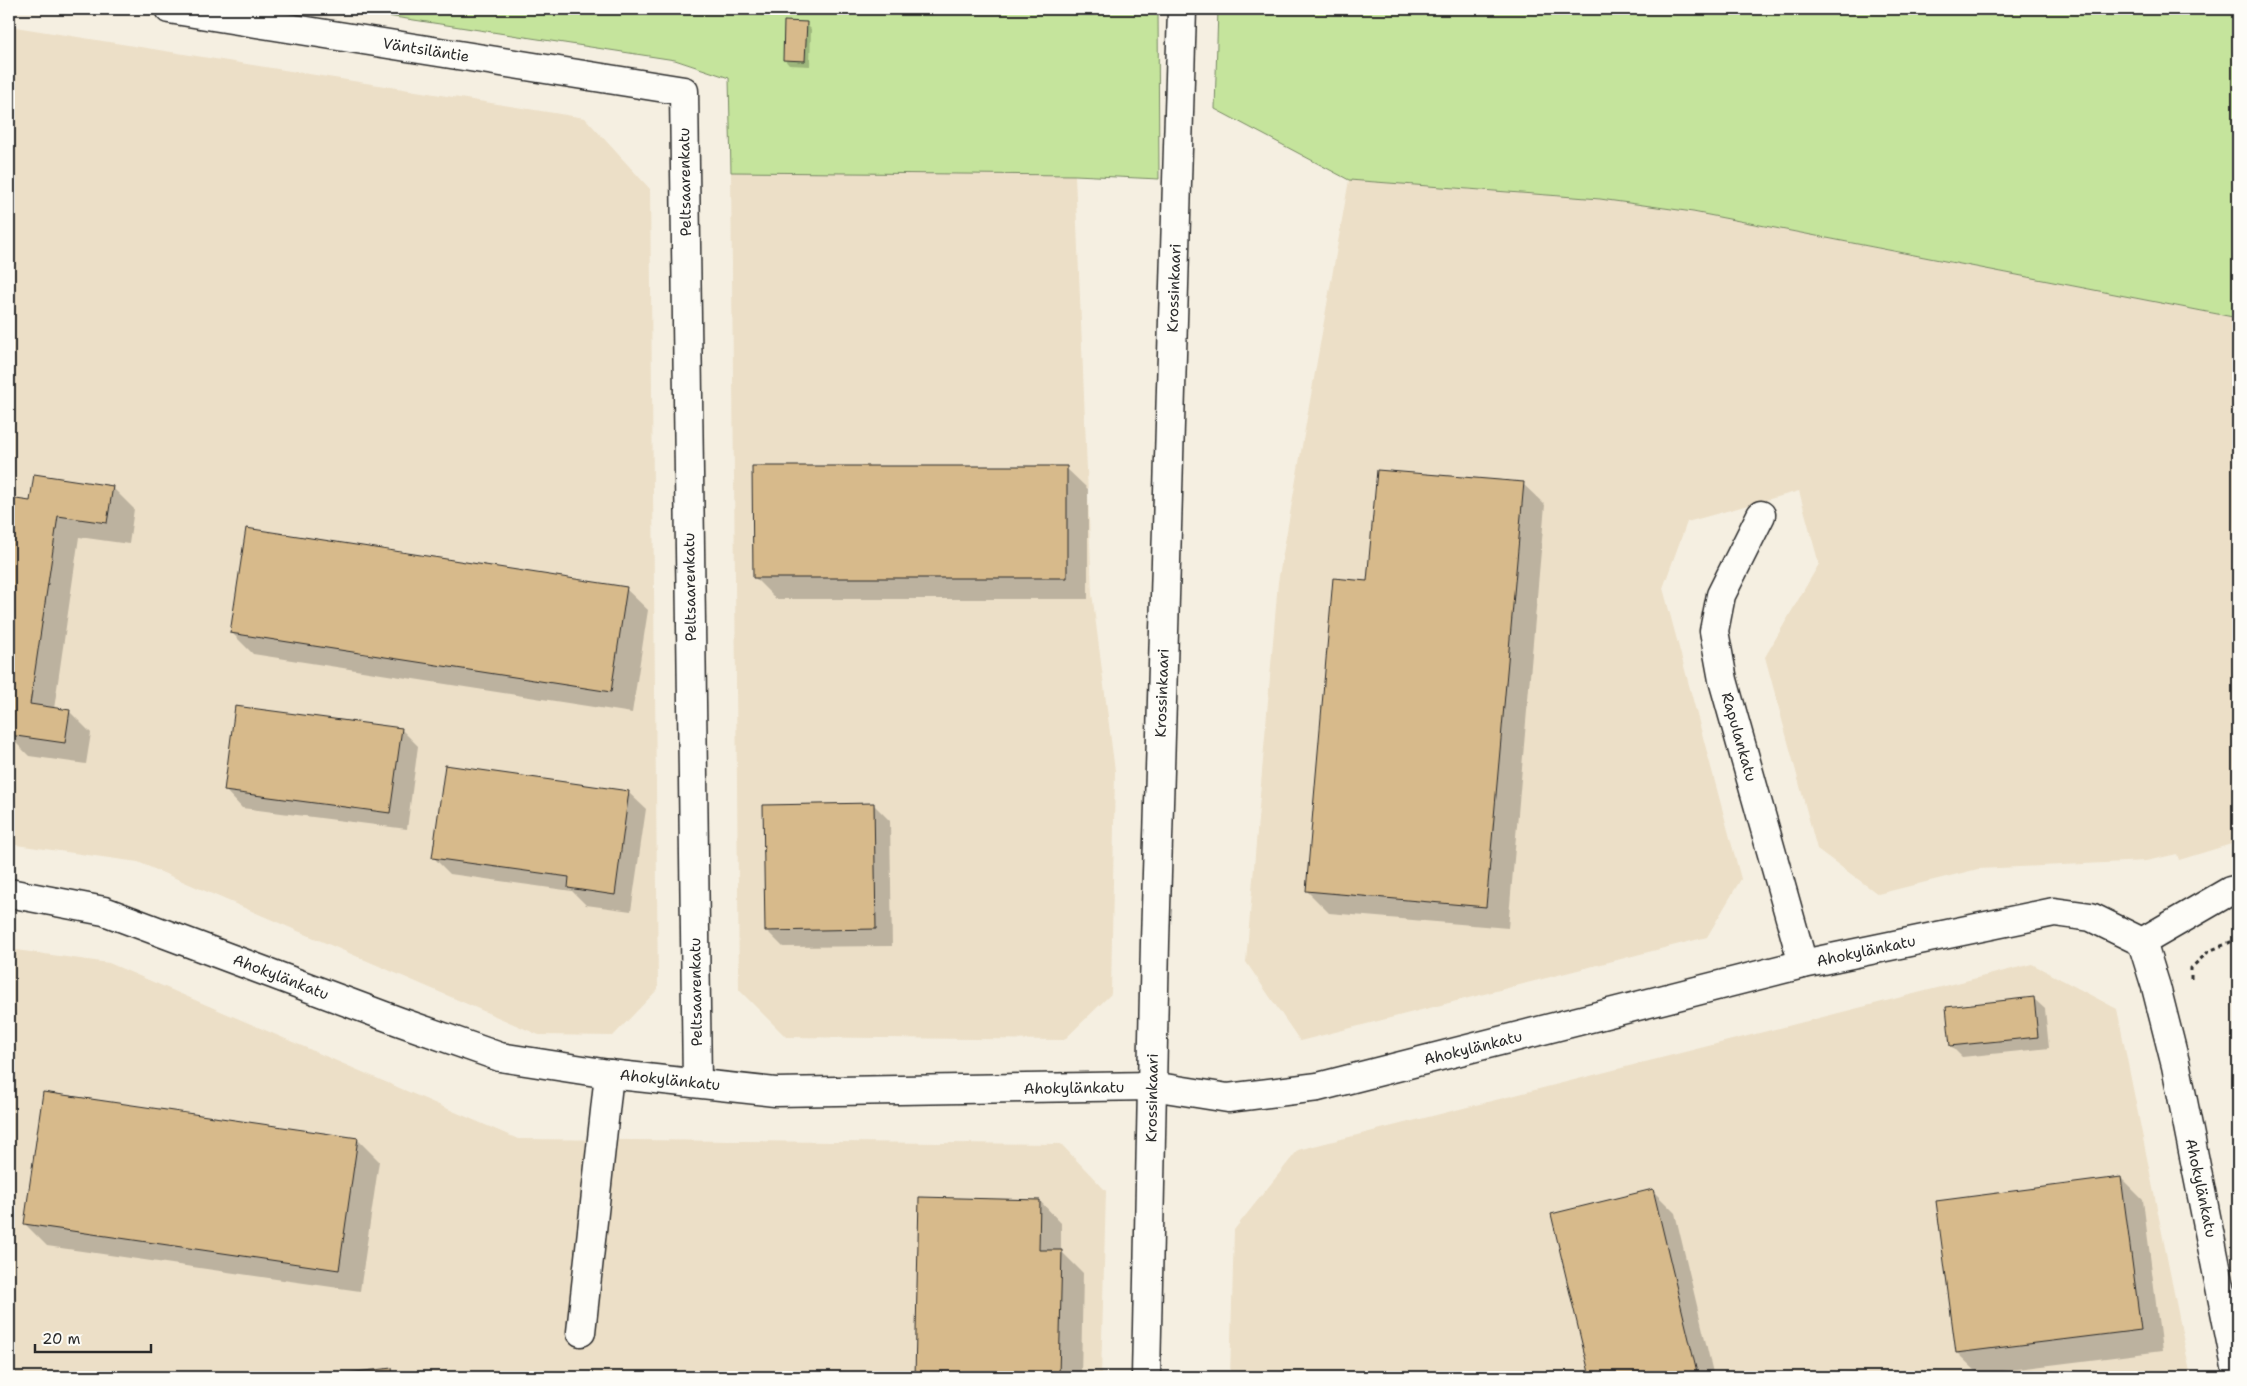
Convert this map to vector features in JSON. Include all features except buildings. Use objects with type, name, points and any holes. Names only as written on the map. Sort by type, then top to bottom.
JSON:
[{"type":"street","name":"Väntsiläntie","points":[[169,9],[684,91]]},
{"type":"street","name":"Krossinkaari","points":[[1146,1377],[1152,1086],[1182,9]]},
{"type":"street","name":"Peltsaarenkatu","points":[[684,91],[697,1083]]},
{"type":"street","name":"Rapulankatu","points":[[1761,515],[1721,595],[1714,631],[1722,680],[1803,964]]},
{"type":"street","points":[[2142,942],[2222,896],[2238,889]]},
{"type":"street","name":"Ahokylänkatu","points":[[9,893],[104,911],[398,1022],[500,1056],[609,1074],[776,1092],[1152,1086],[1228,1098],[1318,1087],[1803,964],[2054,912],[2091,917],[2142,942],[2156,987],[2176,1066],[2238,1377]]},
{"type":"street","points":[[581,1332],[609,1074]]},
{"type":"shaded area","points":[[9,26],[585,118],[650,189],[658,989],[613,1036],[539,1035],[138,862],[9,844]]},
{"type":"shaded area","points":[[731,172],[1075,175],[1092,593],[1115,771],[1111,994],[1064,1040],[786,1037],[739,990]]},
{"type":"shaded area","points":[[1349,180],[1600,199],[1693,212],[2238,318],[2238,842],[2179,860],[2177,854],[2146,861],[1978,869],[1878,894],[1817,849],[1765,657],[1819,564],[1799,491],[1687,522],[1663,588],[1741,879],[1707,937],[1300,1041],[1246,962],[1278,582]]},
{"type":"shaded area","points":[[9,949],[109,963],[518,1139],[1061,1144],[1106,1191],[1101,1377],[9,1377]]},
{"type":"shaded area","points":[[2032,964],[2117,1009],[2191,1377],[1230,1377],[1234,1230],[1298,1150]]},
{"type":"green space","points":[[342,9],[1158,9],[1159,179],[1075,175],[731,172],[729,78],[675,60]]},
{"type":"green space","points":[[1218,9],[2238,9],[2238,318],[1693,212],[1600,199],[1349,180],[1215,109]]}]
